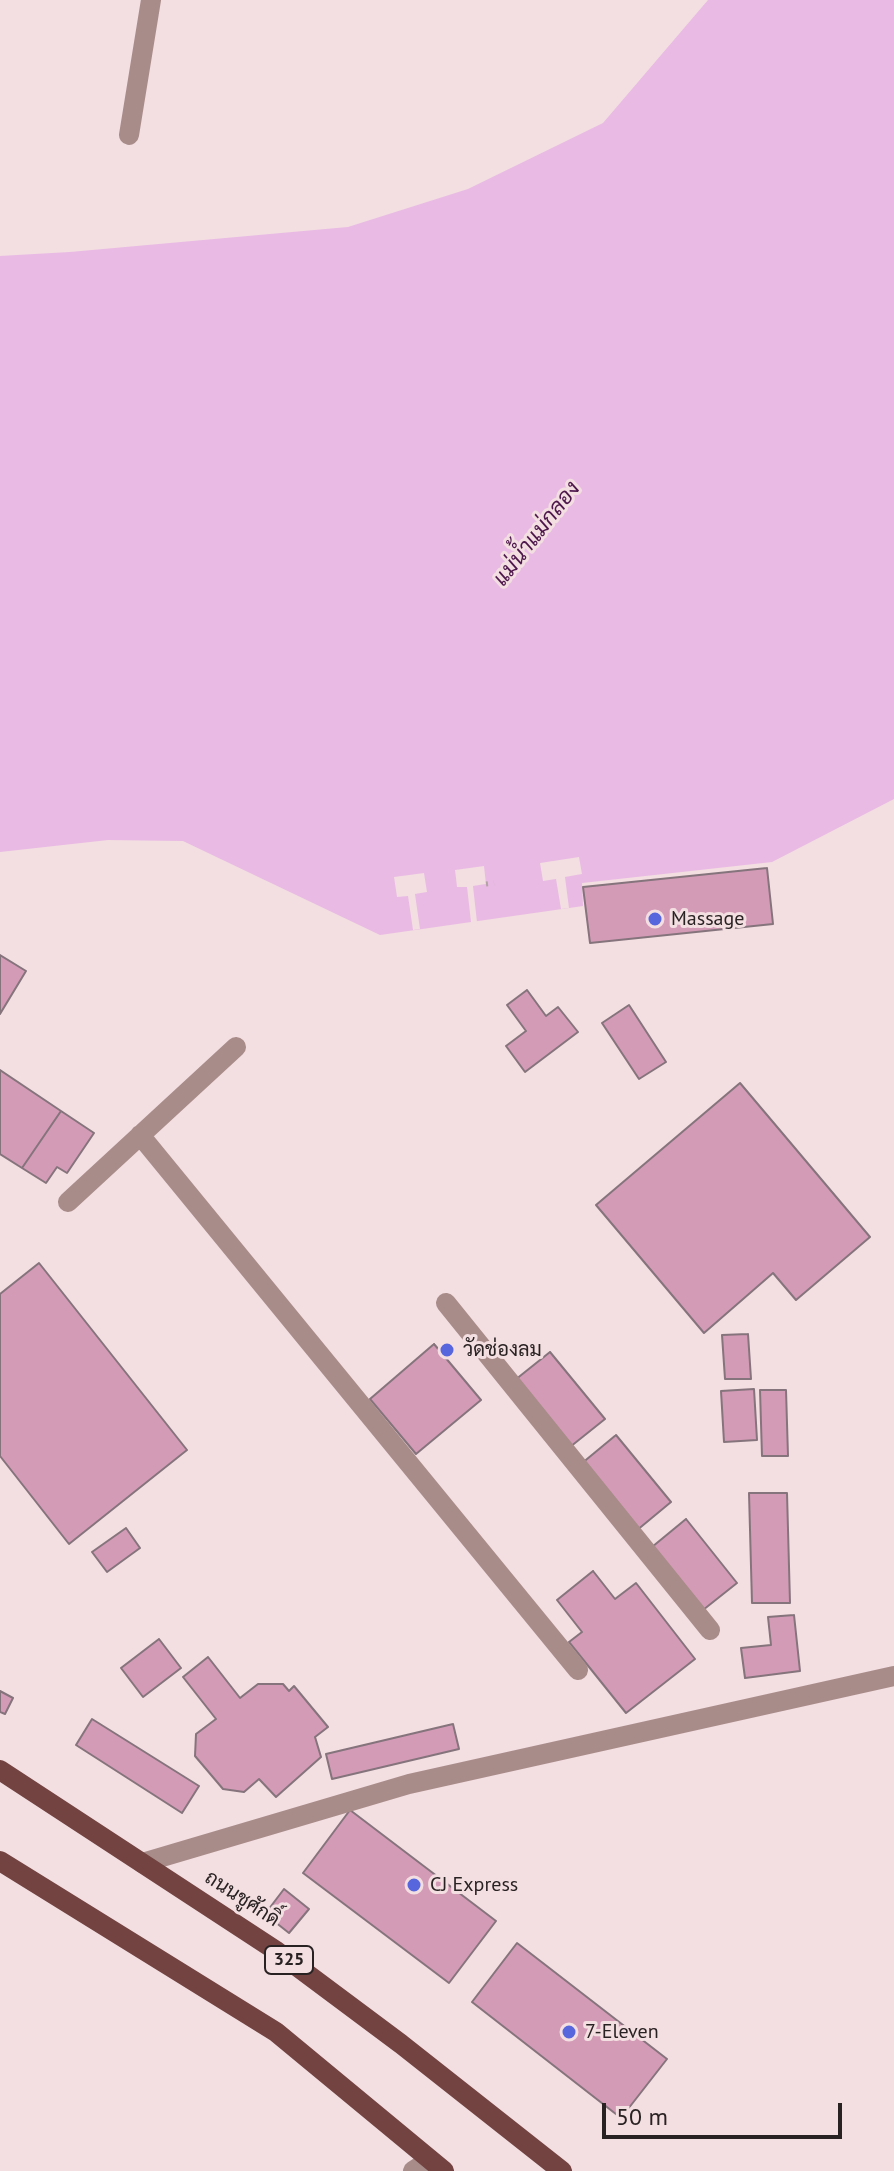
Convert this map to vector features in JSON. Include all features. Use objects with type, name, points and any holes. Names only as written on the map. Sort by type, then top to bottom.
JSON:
[{"type":"main road","name":"ถนนชูศักดิ์","points":[[0,1770],[275,1950],[413,2053],[562,2171]]},
{"type":"main road","points":[[0,1861],[276,2032],[429,2167]]},
{"type":"street","points":[[129,135],[151,0]]},
{"type":"street","points":[[68,1202],[236,1047]]},
{"type":"street","points":[[140,1135],[578,1670]]},
{"type":"street","points":[[446,1303],[710,1630]]},
{"type":"street","points":[[142,1863],[409,1784],[894,1676]]},
{"type":"path","points":[[486,884],[494,883]]},
{"type":"water","name":"แม่น้ำแม่กลอง","points":[[708,0],[894,0],[894,799],[772,862],[582,883],[583,906],[380,935],[183,841],[108,840],[0,852],[0,256],[348,227],[468,189],[603,123]]},
{"type":"pier","points":[[579,857],[582,874],[565,877],[569,908],[561,909],[556,879],[543,881],[540,863]]},
{"type":"pier","points":[[484,866],[486,884],[473,886],[477,922],[471,922],[467,887],[457,887],[455,870]]},
{"type":"pier","points":[[424,873],[427,892],[415,894],[420,929],[413,930],[408,896],[397,897],[394,877]]},
{"type":"building","points":[[767,868],[773,924],[590,943],[583,887]]},
{"type":"building","points":[[0,955],[26,971],[0,1014]]},
{"type":"building","points":[[527,990],[546,1016],[558,1007],[578,1032],[525,1072],[506,1046],[526,1031],[507,1005]]},
{"type":"building","points":[[629,1005],[666,1062],[639,1079],[602,1023]]},
{"type":"building","points":[[0,1070],[61,1111],[22,1168],[0,1154]]},
{"type":"building","points":[[740,1083],[870,1237],[796,1300],[773,1273],[704,1333],[596,1205]]},
{"type":"building","points":[[61,1111],[94,1133],[67,1173],[57,1167],[46,1183],[22,1168]]},
{"type":"building","points":[[39,1263],[187,1450],[69,1544],[0,1456],[0,1294]]},
{"type":"building","points":[[748,1334],[751,1379],[725,1379],[722,1335]]},
{"type":"building","points":[[434,1344],[481,1400],[416,1454],[370,1399]]},
{"type":"building","points":[[550,1352],[605,1419],[570,1447],[515,1380]]},
{"type":"building","points":[[754,1389],[757,1440],[724,1442],[721,1391]]},
{"type":"building","points":[[760,1390],[786,1390],[788,1456],[762,1456]]},
{"type":"building","points":[[616,1435],[671,1502],[636,1531],[581,1464]]},
{"type":"building","points":[[749,1493],[787,1493],[790,1603],[752,1603]]},
{"type":"building","points":[[686,1519],[737,1583],[703,1610],[652,1547]]},
{"type":"building","points":[[126,1528],[140,1548],[107,1572],[92,1552]]},
{"type":"building","points":[[593,1571],[615,1599],[636,1583],[695,1659],[626,1713],[569,1642],[582,1632],[557,1600]]},
{"type":"building","points":[[794,1615],[800,1671],[745,1678],[741,1648],[771,1645],[768,1617]]},
{"type":"building","points":[[159,1639],[181,1668],[143,1697],[121,1668]]},
{"type":"building","points":[[208,1657],[240,1698],[258,1684],[283,1684],[289,1691],[294,1686],[328,1727],[315,1737],[321,1757],[276,1797],[259,1779],[244,1792],[223,1789],[195,1756],[196,1734],[216,1719],[183,1677]]},
{"type":"building","points":[[0,1691],[13,1698],[5,1714],[0,1712]]},
{"type":"building","points":[[92,1719],[199,1786],[182,1813],[76,1745]]},
{"type":"building","points":[[453,1724],[459,1749],[332,1779],[326,1754]]},
{"type":"building","points":[[350,1810],[496,1921],[449,1983],[303,1873]]},
{"type":"building","points":[[284,1889],[309,1909],[289,1933],[265,1914]]},
{"type":"building","points":[[517,1943],[667,2059],[621,2118],[472,2002]]},
{"type":"place","name":"Massage","points":[[655,919]]},
{"type":"place","name":"วัดช่องลม","points":[[447,1350]]},
{"type":"place","name":"CJ Express","points":[[414,1885]]},
{"type":"place","name":"7-Eleven","points":[[569,2032]]}]
